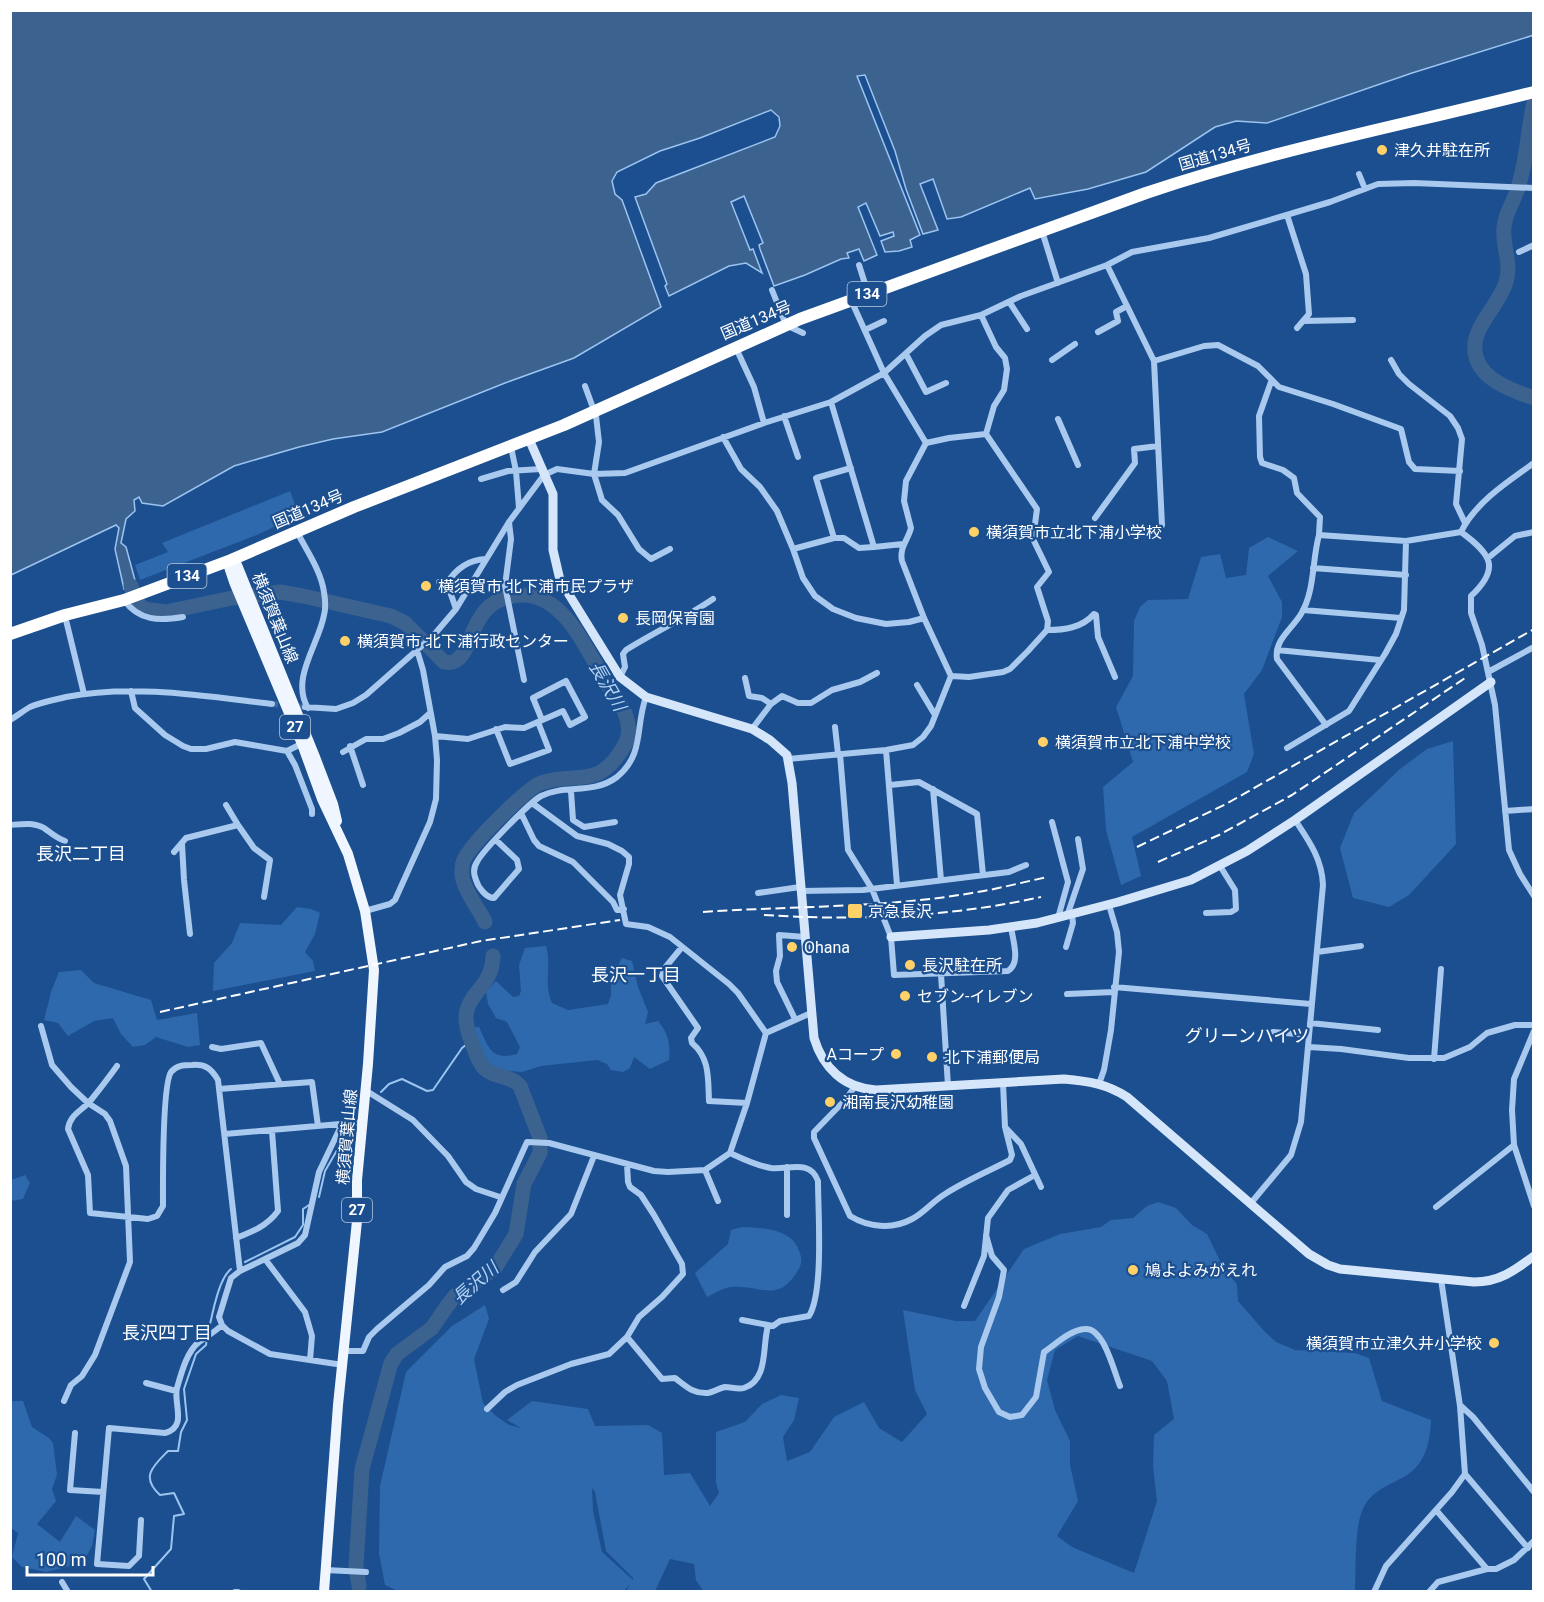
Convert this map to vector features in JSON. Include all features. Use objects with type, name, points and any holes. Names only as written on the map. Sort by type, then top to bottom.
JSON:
[{"type":"highway","name":"国道134号","points":[[10,634],[65,615],[124,600],[231,560],[354,507],[595,412],[736,347],[851,299],[1184,180],[1384,127],[1530,93]]},
{"type":"main road","name":"横須賀葉山線","points":[[231,560],[229,567],[239,581],[305,742],[322,799],[339,833],[365,911],[374,978],[357,1180],[357,1221],[324,1592]]},
{"type":"street","points":[[1359,174],[1365,189]]},
{"type":"street","points":[[481,479],[508,471],[557,470],[594,474],[625,473],[723,437],[831,402],[884,373],[941,325],[981,315],[1021,296],[1107,265],[1132,252],[1209,238],[1287,215],[1378,184],[1414,183],[1530,188]]},
{"type":"street","points":[[1287,215],[1306,274],[1310,314],[1297,328]]},
{"type":"street","points":[[1042,231],[1058,284]]},
{"type":"street","points":[[1520,252],[1533,245]]},
{"type":"street","points":[[1107,265],[1154,361],[1162,525]]},
{"type":"street","points":[[859,266],[868,293]]},
{"type":"street","points":[[772,290],[786,325],[803,333]]},
{"type":"street","points":[[851,299],[884,373],[926,443]]},
{"type":"street","points":[[1010,303],[1027,329]]},
{"type":"street","points":[[1098,332],[1118,321],[1116,312],[1127,306]]},
{"type":"street","points":[[981,315],[996,347],[1005,358],[1006,369],[1004,390],[994,406],[986,434]]},
{"type":"street","points":[[1303,321],[1353,320]]},
{"type":"street","points":[[865,330],[884,321]]},
{"type":"street","points":[[1052,360],[1075,344]]},
{"type":"street","points":[[1154,361],[1204,346],[1218,345],[1258,366],[1278,387],[1401,429],[1409,462],[1415,469],[1460,471]]},
{"type":"street","points":[[736,347],[754,387],[764,423]]},
{"type":"street","points":[[906,354],[926,392],[946,383]]},
{"type":"street","points":[[1391,360],[1404,379],[1450,416],[1458,428],[1462,439],[1456,504],[1465,523]]},
{"type":"street","points":[[1271,382],[1259,416],[1262,463],[1283,470],[1294,478],[1297,494],[1320,517],[1312,577],[1303,610],[1280,641],[1277,659],[1326,725]]},
{"type":"street","points":[[585,386],[595,412],[599,442],[594,474],[602,500],[618,515],[639,549],[651,559],[670,549]]},
{"type":"street","points":[[831,402],[874,547]]},
{"type":"street","points":[[784,416],[798,457]]},
{"type":"street","points":[[1058,419],[1078,465]]},
{"type":"street","points":[[926,443],[986,434]]},
{"type":"street","points":[[951,676],[992,675],[1010,669],[1047,630],[1048,621],[1037,587],[1049,572],[1033,539],[1037,509],[986,434]]},
{"type":"street","points":[[723,437],[741,469],[760,487],[777,511],[794,549],[803,578],[815,596],[833,609],[856,618],[886,624],[924,618]]},
{"type":"street","points":[[529,439],[553,494],[553,550],[560,580],[620,677],[646,697],[752,729],[780,747],[788,759],[814,1038],[818,1052],[837,1076],[855,1086],[876,1090],[1064,1079],[1099,1084],[1127,1097],[1309,1254],[1328,1265],[1351,1271],[1441,1280],[1489,1282],[1514,1271],[1533,1256]]},
{"type":"street","points":[[788,759],[886,750],[913,745],[924,737],[935,716],[951,676],[924,618],[900,555],[911,528],[904,501],[906,481],[926,443]]},
{"type":"street","points":[[1095,518],[1136,463],[1134,449],[1158,446]]},
{"type":"street","points":[[511,447],[516,471],[519,509]]},
{"type":"street","points":[[1461,532],[1465,523],[1485,501],[1533,463]]},
{"type":"street","points":[[834,538],[816,478],[851,468]]},
{"type":"street","points":[[297,532],[319,575],[324,592],[324,615],[305,672],[302,686],[303,700],[306,708],[336,709],[366,695],[433,636],[456,609],[485,559],[542,472]]},
{"type":"street","points":[[509,522],[511,539],[505,586],[524,680]]},
{"type":"street","points":[[1319,535],[1406,541],[1461,532]]},
{"type":"street","points":[[1461,532],[1488,558],[1490,570],[1487,579],[1471,596],[1471,613],[1482,645],[1495,705],[1509,850],[1533,896]]},
{"type":"street","points":[[1488,558],[1515,536],[1533,532]]},
{"type":"street","points":[[794,549],[834,538],[844,538],[859,548],[903,544]]},
{"type":"street","points":[[1287,748],[1349,711],[1395,634],[1404,610],[1406,541]]},
{"type":"street","points":[[447,583],[456,570],[476,560],[485,559]]},
{"type":"street","points":[[1313,568],[1406,575]]},
{"type":"street","points":[[439,582],[447,583]]},
{"type":"street","points":[[447,583],[456,609]]},
{"type":"street","points":[[620,677],[625,668],[623,654],[626,650],[663,627],[688,616],[713,599]]},
{"type":"street","points":[[124,600],[130,609],[148,619],[166,620],[183,617]]},
{"type":"street","points":[[1303,610],[1401,618]]},
{"type":"street","points":[[65,615],[84,694]]},
{"type":"street","points":[[1047,630],[1065,630],[1096,615],[1098,637],[1115,677]]},
{"type":"street","points":[[1488,672],[1533,647]]},
{"type":"street","points":[[365,911],[390,904],[395,900],[430,822],[436,799],[435,736],[423,669],[417,650]]},
{"type":"street","points":[[1277,650],[1380,660]]},
{"type":"street","points":[[752,729],[771,704],[782,696],[798,703],[811,704],[832,690],[860,682],[877,673]]},
{"type":"street","points":[[745,678],[749,696],[762,698],[771,704]]},
{"type":"street","points":[[435,736],[468,739],[496,729],[505,727],[524,728],[540,721],[562,711],[570,725],[585,717],[566,681],[533,698],[540,721],[549,750],[510,764],[496,729]]},
{"type":"street","points":[[891,937],[1011,927],[1109,905],[1191,880],[1247,851],[1295,820],[1491,682]]},
{"type":"street","points":[[917,685],[935,716]]},
{"type":"street","points":[[131,692],[135,708],[154,726],[183,746],[197,750],[235,742],[287,751],[305,742]]},
{"type":"street","points":[[10,720],[32,706],[84,694],[131,692],[211,696],[272,704]]},
{"type":"street","points":[[496,840],[518,860],[519,868],[494,898],[491,898],[477,883],[474,868],[478,860],[496,840],[532,803],[543,795],[603,785],[617,776],[631,760],[639,738],[642,709],[646,697]]},
{"type":"street","points":[[343,752],[366,739],[383,739],[399,733],[420,722],[430,713]]},
{"type":"street","points":[[835,727],[848,850],[872,889],[891,937],[894,975],[1008,971],[1014,968],[1016,961],[1011,927]]},
{"type":"street","points":[[350,746],[363,785]]},
{"type":"street","points":[[886,750],[897,885]]},
{"type":"street","points":[[287,751],[295,765],[312,814]]},
{"type":"street","points":[[890,785],[919,782],[977,814],[983,875]]},
{"type":"street","points":[[933,789],[941,880]]},
{"type":"street","points":[[571,791],[573,820],[584,827],[615,822]]},
{"type":"street","points":[[532,803],[577,836],[608,844],[629,857],[620,895],[628,925],[659,930],[670,937],[729,984],[766,1033]]},
{"type":"street","points":[[226,805],[254,848],[270,860],[264,897]]},
{"type":"street","points":[[1505,811],[1533,809]]},
{"type":"street","points":[[522,813],[539,846],[573,862],[613,902],[617,910],[624,909]]},
{"type":"street","points":[[1251,1203],[1285,1164],[1295,1146],[1301,1122],[1323,898],[1322,867],[1295,820]]},
{"type":"street","points":[[1052,822],[1068,882],[1066,916],[1073,923],[1066,946]]},
{"type":"street","points":[[10,825],[29,824],[43,828],[52,836],[64,841]]},
{"type":"street","points":[[174,852],[186,838],[238,825]]},
{"type":"street","points":[[1066,916],[1083,868],[1078,839]]},
{"type":"street","points":[[182,844],[190,934]]},
{"type":"street","points":[[758,893],[800,889],[872,889],[1009,872],[1026,865]]},
{"type":"street","points":[[1206,913],[1231,912],[1236,909],[1235,890],[1220,866]]},
{"type":"street","points":[[1099,1084],[1104,1070],[1111,1030],[1118,942],[1109,905]]},
{"type":"street","points":[[795,1019],[777,982],[776,971],[780,956],[779,935],[805,937]]},
{"type":"street","points":[[1317,952],[1361,946]]},
{"type":"street","points":[[682,947],[664,969],[662,976],[698,1028],[692,1038],[692,1043],[702,1051],[707,1069],[709,1101],[747,1103]]},
{"type":"street","points":[[1434,1059],[1441,969]]},
{"type":"street","points":[[941,974],[948,1086]]},
{"type":"street","points":[[1067,994],[1114,989],[1311,1004]]},
{"type":"street","points":[[344,1351],[363,1351],[369,1337],[429,1285],[445,1267],[466,1256],[485,1232],[527,1142],[549,1143],[594,1156],[668,1172],[705,1170],[730,1153],[747,1103],[766,1033],[811,1013]]},
{"type":"street","points":[[1310,1023],[1378,1030]]},
{"type":"street","points":[[1309,1047],[1434,1059],[1454,1055],[1470,1047],[1487,1033],[1515,1025],[1533,1025]]},
{"type":"street","points":[[41,1026],[43,1040],[52,1065],[70,1087],[105,1114],[110,1121],[126,1166],[130,1262],[95,1355],[82,1376],[71,1385],[64,1401]]},
{"type":"street","points":[[1533,1031],[1514,1079],[1512,1110],[1514,1145],[1533,1206]]},
{"type":"street","points":[[1273,1032],[1309,1035]]},
{"type":"street","points":[[212,1047],[221,1049],[261,1043],[280,1084]]},
{"type":"street","points":[[117,1066],[88,1103],[76,1113],[68,1129],[88,1175],[90,1213],[148,1219],[157,1216],[163,1206],[167,1084],[171,1073],[178,1066],[203,1065],[212,1070],[218,1080],[240,1270]]},
{"type":"street","points":[[219,1089],[312,1082],[318,1126]]},
{"type":"street","points":[[855,1086],[847,1098],[814,1132],[814,1138],[850,1216],[861,1222],[879,1226],[912,1220],[944,1194],[1010,1160],[1012,1155],[1005,1127],[1003,1083]]},
{"type":"street","points":[[365,1089],[413,1120],[448,1156],[466,1182],[476,1190],[501,1197]]},
{"type":"street","points":[[225,1134],[363,1122]]},
{"type":"street","points":[[342,1124],[319,1172],[305,1235],[298,1243],[240,1270],[231,1278],[219,1317],[222,1325],[228,1331],[270,1354],[343,1365]]},
{"type":"street","points":[[1005,1127],[1021,1144],[1041,1187]]},
{"type":"street","points":[[236,1238],[254,1231],[271,1220],[278,1211],[272,1131]]},
{"type":"street","points":[[1436,1207],[1514,1145]]},
{"type":"street","points":[[730,1153],[772,1168],[802,1166],[811,1169],[818,1180],[818,1274],[813,1310],[809,1316],[780,1321],[773,1326],[742,1320]]},
{"type":"street","points":[[503,1290],[516,1282],[535,1252],[571,1214],[594,1156]]},
{"type":"street","points":[[487,1409],[517,1384],[571,1364],[609,1354],[627,1337],[639,1317],[662,1298],[683,1274],[682,1264],[654,1215],[641,1195],[630,1187],[627,1164]]},
{"type":"street","points":[[787,1167],[787,1215]]},
{"type":"street","points":[[705,1170],[718,1201]]},
{"type":"street","points":[[964,1306],[984,1256],[988,1218],[1004,1193],[1035,1175]]},
{"type":"street","points":[[986,1235],[993,1256],[1004,1270],[999,1297],[981,1347],[979,1369],[985,1388],[999,1412],[1010,1417],[1022,1415],[1036,1397],[1044,1352],[1071,1334],[1085,1329],[1093,1330],[1103,1341],[1120,1386]]},
{"type":"street","points":[[265,1259],[305,1312],[312,1336],[310,1360]]},
{"type":"street","points":[[1441,1280],[1460,1406],[1465,1474],[1528,1548]]},
{"type":"street","points":[[141,1520],[139,1556],[129,1566],[97,1564],[110,1428],[171,1432],[180,1414],[176,1391],[190,1352],[199,1342],[222,1325]]},
{"type":"street","points":[[627,1337],[662,1379],[675,1378],[687,1389],[708,1393],[725,1387],[743,1388],[755,1380],[763,1364],[765,1335],[768,1326]]},
{"type":"street","points":[[147,1383],[176,1391]]},
{"type":"street","points":[[1460,1406],[1473,1417],[1533,1492]]},
{"type":"street","points":[[75,1433],[70,1490],[103,1492]]},
{"type":"street","points":[[1374,1592],[1386,1566],[1465,1474]]},
{"type":"street","points":[[1436,1510],[1487,1569]]},
{"type":"street","points":[[1429,1592],[1438,1582],[1487,1569],[1496,1569],[1514,1560],[1533,1541]]},
{"type":"street","points":[[325,1570],[366,1572]]},
{"type":"street","points":[[62,1582],[68,1592]]},
{"type":"shaded area","points":[[11,10],[1533,10],[1534,35],[1412,73],[1267,123],[1236,121],[1215,127],[1146,172],[1088,189],[1035,199],[1030,188],[961,217],[947,219],[933,179],[920,184],[938,230],[923,234],[895,151],[865,75],[857,76],[920,235],[910,240],[912,247],[885,252],[881,241],[894,236],[893,232],[880,236],[866,203],[858,207],[877,255],[864,261],[859,249],[847,253],[849,258],[841,259],[774,286],[760,249],[759,245],[763,243],[744,196],[731,202],[762,273],[746,263],[729,266],[669,296],[665,286],[667,284],[635,197],[646,194],[656,183],[775,137],[780,126],[779,117],[771,110],[660,151],[617,172],[612,181],[615,194],[622,200],[661,307],[574,358],[382,432],[333,439],[234,466],[163,506],[142,503],[139,497],[134,500],[135,511],[126,519],[121,543],[126,547],[136,584],[124,589],[115,549],[119,528],[116,525],[11,575]]},
{"type":"shaded area","points":[[290,491],[299,515],[259,534],[140,580],[135,565],[168,552],[162,543]]},
{"type":"shaded area","points":[[1268,537],[1298,551],[1268,576],[1282,602],[1282,617],[1262,670],[1244,694],[1254,754],[1247,772],[1132,837],[1141,876],[1121,885],[1106,830],[1103,787],[1133,762],[1116,707],[1133,676],[1134,621],[1140,607],[1148,600],[1188,599],[1201,557],[1220,554],[1226,578],[1246,575],[1249,548]]},
{"type":"shaded area","points":[[1453,741],[1456,844],[1409,895],[1389,907],[1353,898],[1340,848],[1354,813],[1400,769],[1427,749]]},
{"type":"shaded area","points":[[297,907],[320,913],[315,934],[305,952],[313,961],[315,971],[213,991],[214,963],[232,943],[240,923],[281,925]]},
{"type":"shaded area","points":[[546,946],[549,996],[552,1003],[568,1010],[608,1004],[611,995],[611,978],[622,958],[632,961],[638,987],[648,1012],[645,1024],[658,1021],[661,1025],[668,1039],[669,1060],[650,1069],[634,1057],[630,1068],[623,1072],[611,1070],[607,1064],[597,1060],[541,1066],[522,1072],[499,1070],[488,1065],[481,1054],[473,1027],[479,1027],[489,1047],[496,1054],[508,1056],[517,1054],[520,1047],[507,1022],[496,1018],[488,1004],[486,992],[496,981],[513,997],[519,996],[521,991],[519,965],[525,948]]},
{"type":"shaded area","points":[[81,970],[94,983],[151,1000],[157,1020],[197,1013],[200,1045],[188,1047],[156,1037],[145,1045],[133,1047],[121,1034],[113,1018],[94,1021],[68,1036],[58,1023],[44,1020],[59,972]]},
{"type":"shaded area","points":[[25,1175],[30,1183],[23,1199],[11,1201],[11,1180]]},
{"type":"shaded area","points":[[1158,1202],[1176,1208],[1192,1225],[1207,1234],[1224,1269],[1237,1284],[1238,1301],[1276,1342],[1295,1350],[1355,1353],[1369,1358],[1382,1401],[1431,1420],[1429,1438],[1421,1461],[1410,1473],[1377,1492],[1361,1512],[1357,1534],[1355,1591],[704,1592],[696,1580],[694,1564],[670,1559],[655,1591],[626,1591],[630,1584],[623,1592],[400,1592],[385,1585],[379,1553],[380,1486],[406,1372],[452,1326],[485,1305],[489,1319],[474,1359],[483,1403],[496,1416],[509,1425],[521,1428],[507,1420],[532,1401],[588,1409],[595,1426],[648,1425],[662,1433],[664,1475],[690,1473],[710,1506],[719,1493],[716,1483],[716,1432],[745,1422],[762,1404],[781,1395],[799,1398],[794,1420],[783,1437],[787,1461],[810,1452],[834,1417],[864,1402],[879,1428],[902,1442],[927,1414],[915,1390],[903,1310],[956,1321],[975,1321],[1024,1249],[1060,1234],[1101,1227],[1111,1220],[1133,1218],[1147,1206]],"holes":[[[1078,1336],[1152,1361],[1167,1381],[1174,1419],[1154,1435],[1153,1466],[1157,1501],[1134,1573],[1072,1547],[1057,1536],[1078,1501],[1070,1465],[1070,1441],[1055,1410],[1047,1380],[1055,1350]],[[592,1488],[595,1492],[606,1551],[633,1580],[602,1552],[593,1511]]]},
{"type":"shaded area","points":[[742,1227],[780,1232],[793,1240],[801,1258],[800,1268],[781,1288],[766,1290],[729,1287],[707,1297],[695,1273],[728,1244],[731,1230]]},
{"type":"shaded area","points":[[11,1401],[23,1401],[32,1427],[53,1443],[57,1475],[52,1489],[56,1501],[37,1524],[60,1542],[76,1516],[95,1530],[92,1546],[83,1563],[46,1572],[22,1567],[12,1557],[18,1533],[11,1528]]},
{"type":"waterway","points":[[1534,103],[1522,171],[1505,222],[1508,275],[1502,291],[1480,328],[1475,347],[1479,365],[1491,378],[1499,384],[1534,398]]},
{"type":"waterway","name":"長沢川","points":[[131,586],[135,599],[143,609],[166,612],[232,598],[280,592],[391,616],[405,623],[444,662],[453,662],[460,657],[481,616],[490,606],[503,599],[520,595],[536,597],[549,603],[561,613],[582,640],[622,708],[627,719],[628,739],[612,763],[603,771],[584,777],[541,783],[525,794],[482,836],[464,860],[462,876],[485,922]]},
{"type":"waterway","name":"長沢川","points":[[359,1586],[356,1567],[362,1469],[391,1363],[397,1354],[432,1328],[455,1296],[495,1268],[516,1234],[524,1184],[540,1153],[540,1138],[520,1086],[484,1068],[477,1056],[467,1026],[466,1014],[469,1004],[486,980],[493,956]]},
{"type":"waterway","points":[[381,1092],[389,1084],[402,1079],[427,1091],[433,1090],[462,1048],[471,1041]]},
{"type":"waterway","points":[[319,1197],[325,1171],[347,1133]]},
{"type":"waterway","points":[[245,1262],[295,1237],[303,1225],[303,1209],[309,1205]]},
{"type":"waterway","points":[[208,1333],[219,1289],[231,1269]]},
{"type":"waterway","points":[[152,1592],[144,1579],[171,1549],[174,1516],[184,1514],[174,1493],[160,1495],[154,1489],[151,1483],[151,1472],[168,1451],[178,1451],[181,1432],[187,1420],[184,1389],[196,1354],[206,1345],[207,1338]]},
{"type":"waterway","name":"長沢川","points":[[359,1586],[359,1592]]},
{"type":"tunnel","points":[[272,704],[305,707]]},
{"type":"railway","points":[[1137,847],[1226,804],[1534,629]]},
{"type":"railway","points":[[1158,862],[1219,835],[1292,795],[1468,676]]},
{"type":"railway","points":[[703,912],[838,906],[939,898],[1048,877]]},
{"type":"railway","points":[[764,915],[833,918],[903,916],[972,909],[1041,897]]},
{"type":"railway","points":[[160,1012],[481,941],[620,920]]},
{"type":"place","name":"津久井駐在所","points":[[1382,150]]},
{"type":"place","name":"横須賀市立北下浦小学校","points":[[974,532]]},
{"type":"place","name":"横須賀市 北下浦市民プラザ","points":[[426,586]]},
{"type":"place","name":"長岡保育園","points":[[623,618]]},
{"type":"place","name":"横須賀市 北下浦行政センター","points":[[345,641]]},
{"type":"place","name":"横須賀市立北下浦中学校","points":[[1043,742]]},
{"type":"place","name":"京急長沢","points":[[855,911]]},
{"type":"place","name":"Ohana","points":[[792,947]]},
{"type":"place","name":"長沢駐在所","points":[[910,965]]},
{"type":"place","name":"セブン-イレブン","points":[[905,996]]},
{"type":"place","name":"Aコープ","points":[[896,1054]]},
{"type":"place","name":"北下浦郵便局","points":[[932,1057]]},
{"type":"place","name":"湘南長沢幼稚園","points":[[830,1102]]},
{"type":"place","name":"鳩よよみがえれ","points":[[1133,1270]]},
{"type":"place","name":"横須賀市立津久井小学校","points":[[1494,1343]]},
{"type":"district","name":"長沢二丁目","points":[[81,853]]},
{"type":"district","name":"長沢一丁目","points":[[636,974]]},
{"type":"district","name":"グリーンハイツ","points":[[1247,1035]]},
{"type":"district","name":"長沢四丁目","points":[[167,1332]]}]
